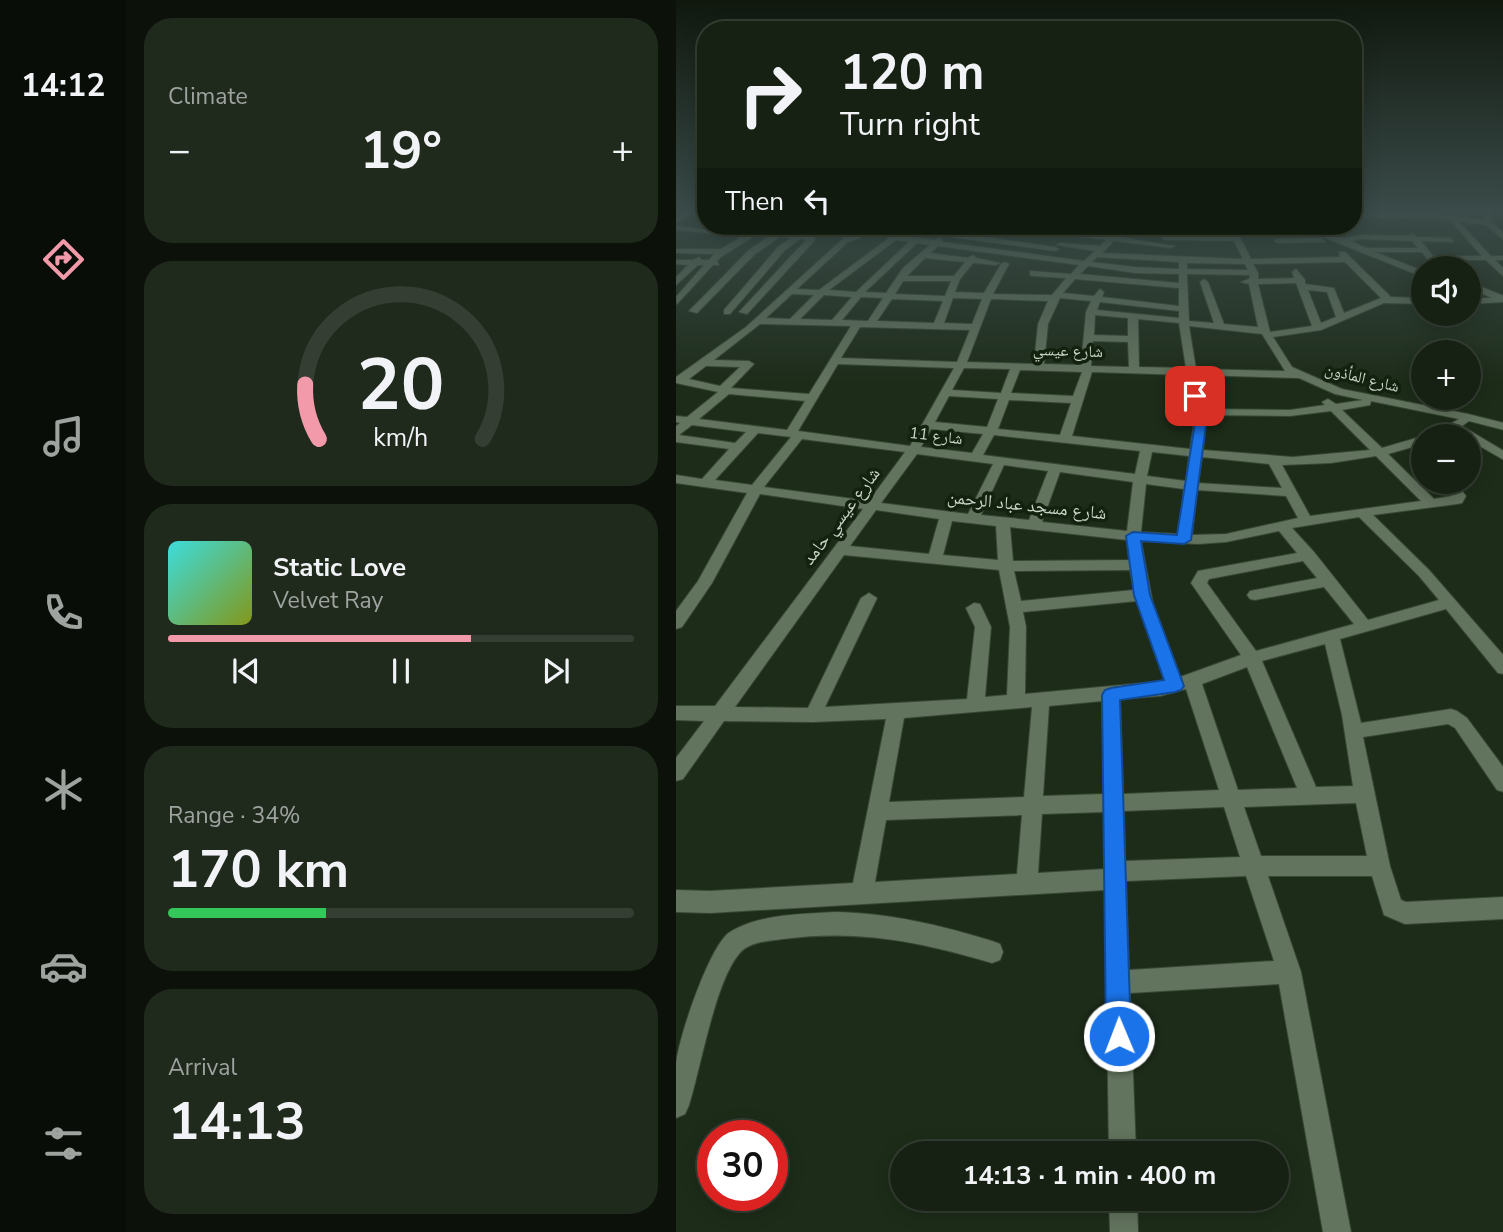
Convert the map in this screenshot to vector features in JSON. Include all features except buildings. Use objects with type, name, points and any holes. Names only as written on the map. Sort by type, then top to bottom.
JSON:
[{"type":"street","points":[[676,282],[689,268]]},
{"type":"street","points":[[676,307],[720,268]]},
{"type":"street","points":[[708,308],[724,268]]},
{"type":"street","points":[[727,312],[765,268]]},
{"type":"street","points":[[744,312],[783,268]]},
{"type":"street","points":[[678,380],[707,363],[814,268]]},
{"type":"street","points":[[792,322],[820,292],[850,268]]},
{"type":"street","points":[[835,323],[858,294],[885,268]]},
{"type":"street","points":[[871,324],[910,268]]},
{"type":"street","points":[[938,326],[956,279],[964,268]]},
{"type":"street","name":"شارع عيسي حامد","points":[[676,773],[839,550],[875,506],[914,449],[947,393],[988,296],[1007,268]]},
{"type":"street","points":[[1039,366],[1046,313],[1082,268]]},
{"type":"street","points":[[1116,268],[1151,272],[1183,270],[1222,278]]},
{"type":"street","points":[[1180,268],[1204,282],[1220,327]]},
{"type":"street","points":[[1024,297],[1032,269],[1073,278],[1144,284],[1189,268]]},
{"type":"street","points":[[1219,268],[1222,278]]},
{"type":"street","name":"شارع المأذون","points":[[1251,268],[1253,288],[1265,333],[1285,366],[1298,375],[1339,392],[1468,417],[1504,427]]},
{"type":"street","points":[[1294,268],[1303,284],[1318,328]]},
{"type":"street","points":[[1357,268],[1388,299]]},
{"type":"street","points":[[1065,439],[1087,368],[1091,312],[1095,299],[1119,269]]},
{"type":"street","points":[[1183,270],[1184,318],[1195,396],[1201,412],[1184,540]]},
{"type":"street","points":[[1204,282],[1222,278],[1254,277],[1331,290],[1341,318]]},
{"type":"street","points":[[901,278],[956,279]]},
{"type":"street","points":[[1141,304],[1144,284]]},
{"type":"street","points":[[1481,285],[1504,285]]},
{"type":"street","points":[[1481,290],[1504,300]]},
{"type":"street","points":[[789,291],[891,296],[1095,299],[1141,304],[1220,327],[1265,333],[1318,328],[1388,299],[1411,300]]},
{"type":"street","points":[[759,298],[779,299]]},
{"type":"street","points":[[1481,300],[1504,300]]},
{"type":"street","points":[[676,307],[765,313]]},
{"type":"street","points":[[676,307],[694,311],[708,308]]},
{"type":"street","points":[[1091,312],[1184,318]]},
{"type":"street","points":[[1133,316],[1134,370]]},
{"type":"street","points":[[757,321],[976,327]]},
{"type":"street","points":[[676,624],[710,573],[756,490],[795,434],[857,324]]},
{"type":"street","points":[[1088,338],[1134,339]]},
{"type":"street","name":"شارع عيسي","points":[[836,361],[1298,375]]},
{"type":"street","points":[[676,432],[683,420],[725,389],[749,363],[707,363]]},
{"type":"street","points":[[976,457],[992,431],[1017,365]]},
{"type":"street","points":[[678,380],[768,397],[814,398]]},
{"type":"street","points":[[1311,381],[1331,406],[1432,504]]},
{"type":"street","points":[[947,393],[1079,400]]},
{"type":"street","points":[[1201,412],[1282,414],[1386,401]]},
{"type":"street","points":[[1459,424],[1468,417]]},
{"type":"street","name":"شارع 11","points":[[683,420],[1192,486],[1238,491],[1290,492]]},
{"type":"street","points":[[929,425],[1274,461],[1327,460],[1411,447]]},
{"type":"street","points":[[705,483],[755,429]]},
{"type":"street","points":[[676,438],[738,447]]},
{"type":"street","points":[[1481,442],[1504,456]]},
{"type":"street","points":[[1147,448],[1133,536],[1142,595],[1184,683],[1230,798],[1289,972],[1337,1232]]},
{"type":"street","points":[[973,519],[1000,461]]},
{"type":"street","points":[[1274,461],[1306,520]]},
{"type":"street","points":[[1034,526],[1056,468]]},
{"type":"street","points":[[1407,478],[1411,477]]},
{"type":"street","name":"شارع مسجد عباد الرحمن","points":[[676,479],[947,516],[1184,540],[1226,538],[1306,520],[1457,500],[1457,494]]},
{"type":"street","points":[[1362,512],[1410,558],[1504,668]]},
{"type":"street","points":[[934,561],[947,516]]},
{"type":"street","points":[[1003,522],[1006,566],[1020,649],[1016,702]]},
{"type":"street","points":[[1282,525],[1365,627]]},
{"type":"street","points":[[839,550],[1006,566],[1136,565]]},
{"type":"street","points":[[1309,555],[1210,573],[1199,578],[1203,592],[1252,658],[1309,794]]},
{"type":"street","points":[[1255,595],[1328,581]]},
{"type":"street","points":[[1013,607],[1142,595]]},
{"type":"street","points":[[813,715],[869,598]]},
{"type":"street","points":[[676,713],[813,715],[896,712],[1111,695],[1184,683],[1252,658],[1449,603]]},
{"type":"street","points":[[974,608],[983,627],[975,706]]},
{"type":"street","points":[[1331,636],[1354,731],[1379,866],[1389,901],[1400,913],[1504,908]]},
{"type":"street","points":[[1111,695],[1122,1141]]},
{"type":"street","points":[[1027,883],[1041,700]]},
{"type":"street","points":[[862,892],[896,712]]},
{"type":"street","points":[[1354,731],[1451,716],[1461,723],[1504,784]]},
{"type":"street","points":[[876,811],[1364,794]]},
{"type":"street","points":[[676,901],[710,902],[1027,883],[1255,866],[1379,866]]},
{"type":"street","points":[[676,1105],[719,967],[731,945],[749,934],[842,923],[883,924],[930,933],[992,952]]},
{"type":"street","points":[[1117,982],[1289,972]]},
{"type":"street","points":[[1123,1211],[1124,1232]]},
{"type":"route","points":[[1119,1036],[1111,695],[1175,686],[1142,595],[1133,536],[1184,540],[1202,417],[1195,396]]}]
